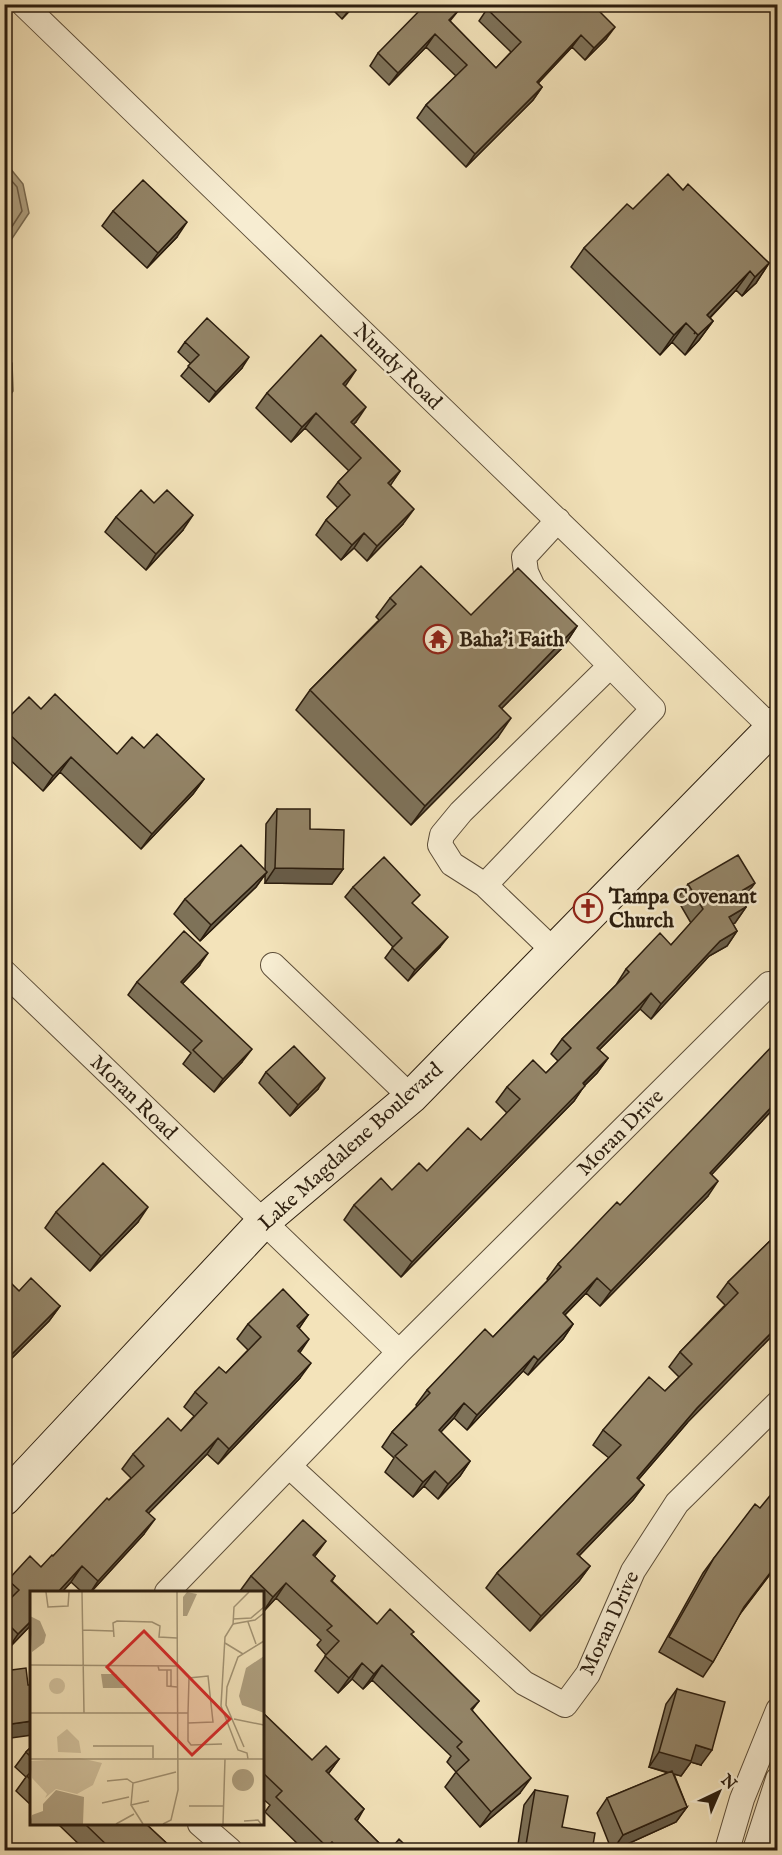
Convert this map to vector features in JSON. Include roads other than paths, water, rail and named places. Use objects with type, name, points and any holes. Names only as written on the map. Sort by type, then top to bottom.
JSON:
[{"type":"street","name":"Nundy Road","points":[[23,4],[558,520],[775,725]]},
{"type":"street","points":[[485,885],[652,709],[533,587],[526,572],[524,557],[558,520]]},
{"type":"street","points":[[554,951],[485,885],[452,864],[441,845],[442,835],[460,812],[610,666]]},
{"type":"street","name":"Lake Magdalene Boulevard","points":[[4,1499],[263,1222],[411,1097],[775,725]]},
{"type":"street","points":[[273,964],[411,1097]]},
{"type":"street","name":"Moran Road","points":[[4,972],[399,1352]]},
{"type":"street","name":"Moran Drive","points":[[169,1591],[399,1352],[769,984],[777,985]]},
{"type":"street","name":"Moran Drive","points":[[289,1466],[524,1683],[565,1705],[588,1674],[633,1571],[677,1503],[777,1402]]},
{"type":"street","points":[[727,1851],[742,1799],[777,1710]]},
{"type":"street","points":[[755,1851],[777,1779]]},
{"type":"street","points":[[201,1825],[230,1851]]},
{"type":"water","points":[[5,162],[23,184],[29,213],[5,249]]},
{"type":"water","points":[[5,356],[12,363],[13,391],[5,403]]},
{"type":"place","name":"Baha'i Faith","points":[[438,639]]},
{"type":"place","name":"Tampa Covenant Church","points":[[588,908]]}]
